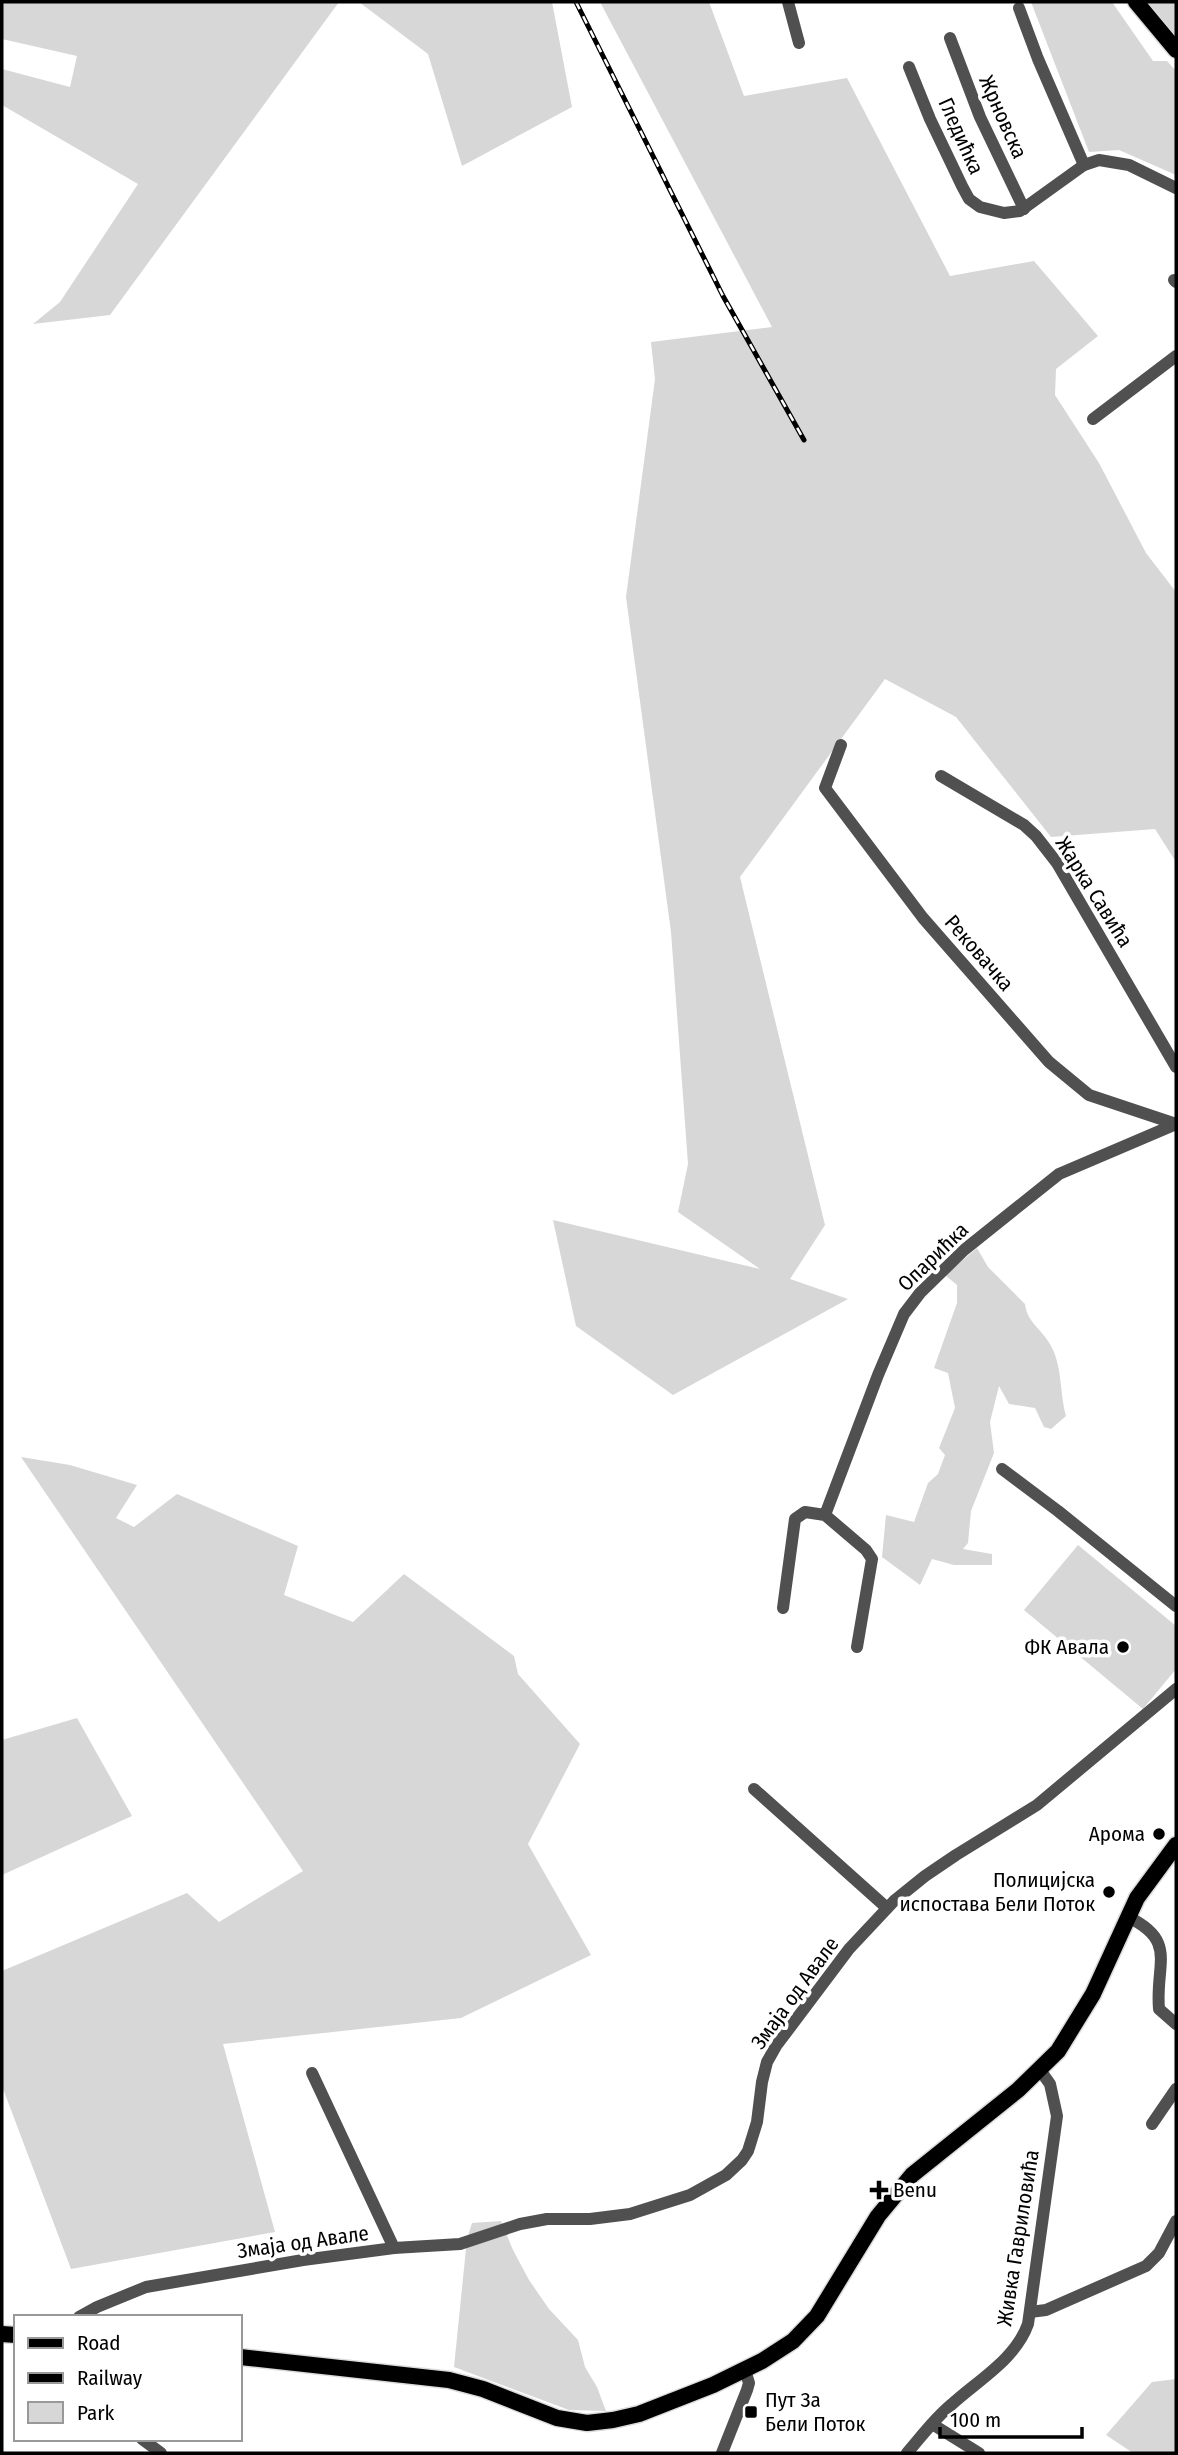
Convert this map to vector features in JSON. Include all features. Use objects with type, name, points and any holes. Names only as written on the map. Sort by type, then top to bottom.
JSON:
[{"type":"main road","points":[[1136,2],[1176,50]]},
{"type":"main road","points":[[242,2357],[449,2380],[483,2389],[548,2416],[587,2423],[639,2413],[746,2370],[786,2346],[810,2324],[830,2297],[878,2216],[912,2175],[1018,2090],[1065,2042],[1148,1881],[1176,1845]]},
{"type":"street","points":[[788,2],[799,43]]},
{"type":"street","points":[[1019,8],[1042,71],[1084,165]]},
{"type":"street","name":"Жрновска","points":[[950,38],[979,117],[1024,209]]},
{"type":"street","name":"Гледићка","points":[[909,67],[930,119],[969,199],[980,207],[1004,213],[1024,209]]},
{"type":"street","points":[[1024,209],[1084,165],[1098,160],[1129,165],[1176,188]]},
{"type":"street","points":[[1093,419],[1174,362]]},
{"type":"street","name":"Рековачка","points":[[841,745],[824,789],[923,918],[1041,1054],[1068,1080],[1089,1095],[1176,1124]]},
{"type":"street","name":"Жарка Савића","points":[[941,776],[1024,825],[1037,836],[1057,863],[1176,1067]]},
{"type":"street","name":"Опарићка","points":[[824,1515],[904,1314],[920,1293],[964,1250],[1059,1174],[1176,1124]]},
{"type":"street","points":[[1002,1469],[1176,1606]]},
{"type":"street","points":[[783,1608],[795,1519],[805,1512],[824,1515],[866,1550],[872,1559],[857,1647]]},
{"type":"street","name":"Змаја од Авале","points":[[83,2315],[146,2287],[296,2261],[394,2248],[460,2244],[538,2220],[590,2220],[630,2214],[690,2195],[726,2175],[742,2160],[752,2141],[767,2062],[776,2046],[849,1949],[887,1908],[925,1875],[1037,1805],[1176,1689]]},
{"type":"street","points":[[754,1789],[887,1908]]},
{"type":"street","points":[[1128,1917],[1151,1929],[1161,1941],[1163,1958],[1158,2009],[1176,2024]]},
{"type":"street","name":"Живка Гавриловића","points":[[907,2453],[953,2403],[999,2365],[1025,2333],[1057,2116],[1051,2084],[1040,2070]]},
{"type":"street","points":[[312,2073],[394,2248]]},
{"type":"street","points":[[1152,2124],[1176,2090]]},
{"type":"street","points":[[1030,2312],[1046,2310],[1146,2266],[1159,2253],[1176,2221]]},
{"type":"street","points":[[722,2453],[747,2390],[749,2383],[746,2370]]},
{"type":"street","points":[[932,2424],[979,2453]]},
{"type":"street","points":[[145,2441],[161,2453]]},
{"type":"green space","points":[[2,2],[339,2],[110,315],[33,324],[60,302],[138,184],[2,105],[2,69],[70,87],[77,56],[2,39]]},
{"type":"green space","points":[[359,2],[552,2],[572,107],[462,166],[428,54]]},
{"type":"green space","points":[[600,2],[709,2],[744,96],[847,78],[950,276],[1034,261],[1098,336],[1056,369],[1055,395],[1099,463],[1146,553],[1176,592],[1176,862],[1155,829],[1051,837],[956,717],[885,679],[740,877],[825,1225],[790,1279],[848,1299],[673,1395],[576,1326],[553,1220],[760,1269],[678,1212],[688,1164],[671,932],[626,597],[655,379],[651,342],[772,327]]},
{"type":"green space","points":[[1031,2],[1112,2],[1153,61],[1167,61],[1176,71],[1176,175],[1119,150],[1089,152]]},
{"type":"green space","points":[[1146,2],[1176,2],[1176,36]]},
{"type":"green space","points":[[977,1248],[988,1267],[1025,1304],[1031,1319],[1053,1349],[1066,1416],[1051,1429],[1044,1427],[1035,1408],[1009,1404],[999,1386],[990,1422],[994,1453],[971,1511],[968,1543],[963,1549],[992,1554],[992,1565],[954,1565],[932,1559],[920,1585],[882,1557],[886,1515],[914,1522],[928,1483],[938,1474],[945,1455],[939,1448],[955,1408],[948,1373],[934,1368],[957,1303],[957,1285],[945,1275]]},
{"type":"green space","points":[[21,1457],[70,1465],[137,1485],[116,1518],[134,1527],[177,1494],[298,1546],[284,1595],[353,1622],[404,1574],[514,1656],[518,1674],[580,1744],[528,1844],[591,1955],[461,2018],[223,2044],[275,2232],[71,2269],[2,2086],[2,1971],[187,1893],[219,1922],[303,1871]]},
{"type":"green space","name":"ФК Авала","points":[[1078,1545],[1176,1626],[1176,1669],[1143,1709],[1024,1610]]},
{"type":"green space","points":[[77,1718],[132,1816],[2,1875],[2,1740]]},
{"type":"green space","points":[[501,2221],[529,2280],[549,2309],[578,2340],[585,2367],[597,2387],[606,2411],[569,2410],[454,2367],[467,2239],[472,2223]]},
{"type":"green space","points":[[1176,2379],[1176,2453],[1133,2453],[1106,2435],[1152,2382]]},
{"type":"railway","points":[[576,2],[723,296],[804,440]]},
{"type":"place","name":"ФК Авала","points":[[1123,1647]]},
{"type":"place","name":"Арома","points":[[1159,1834]]},
{"type":"place","name":"Полицијска испостава Бели Поток","points":[[1109,1892]]},
{"type":"place","name":"Benu","points":[[879,2190]]},
{"type":"place","name":"Пут За Бели Поток","points":[[751,2412]]}]
